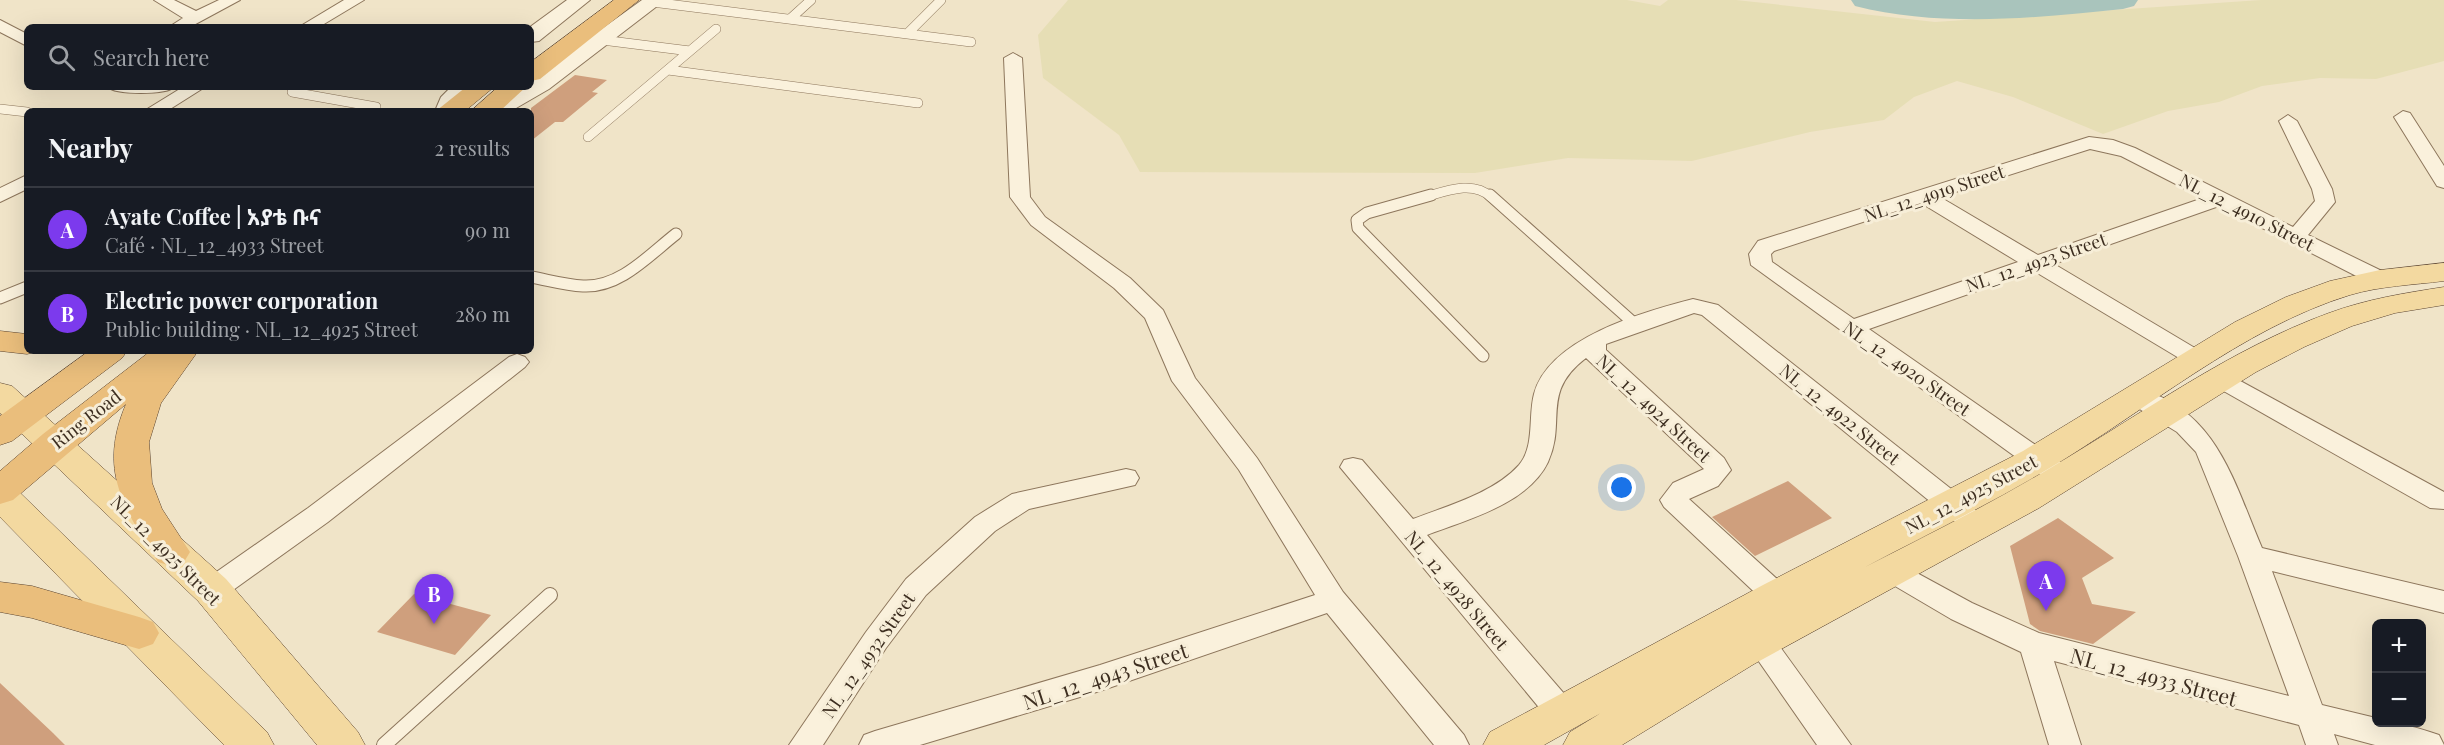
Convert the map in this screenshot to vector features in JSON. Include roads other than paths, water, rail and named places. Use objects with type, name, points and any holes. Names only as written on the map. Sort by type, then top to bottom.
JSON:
[{"type":"highway","points":[[534,49],[601,0]]},
{"type":"highway","points":[[534,72],[628,0]]},
{"type":"highway","points":[[452,108],[478,90]]},
{"type":"highway","points":[[488,108],[510,90]]},
{"type":"highway","points":[[0,341],[24,344]]},
{"type":"highway","points":[[8,414],[106,354]]},
{"type":"highway","name":"Ring Road","points":[[0,490],[55,443],[170,354]]},
{"type":"highway","points":[[171,552],[141,504],[128,454],[140,408],[164,371],[179,354]]},
{"type":"highway","points":[[0,597],[32,602],[139,633]]},
{"type":"main road","name":"NL_12_4925 Street","points":[[2210,369],[2246,329],[2297,304],[2341,288],[2380,279],[2444,272]]},
{"type":"main road","name":"NL_12_4925 Street","points":[[1585,745],[1751,628],[1777,596],[1966,514],[2049,468],[2210,369],[2336,320],[2415,299],[2444,296]]},
{"type":"main road","name":"NL_12_4925 Street","points":[[8,414],[55,443],[212,590],[343,745]]},
{"type":"main road","points":[[0,495],[252,745]]},
{"type":"main road","name":"NL_12_4925 Street","points":[[1505,745],[1562,713],[1751,628],[1893,571],[1966,514]]},
{"type":"street","points":[[162,0],[192,24],[232,0]]},
{"type":"street","points":[[312,24],[356,0]]},
{"type":"street","points":[[534,34],[580,0]]},
{"type":"street","points":[[534,88],[653,1]]},
{"type":"street","points":[[0,25],[24,38]]},
{"type":"street","points":[[1013,58],[1020,197],[1038,221],[1122,283],[1155,315],[1184,381],[1248,464],[1333,600],[1453,745]]},
{"type":"street","points":[[158,108],[191,90]]},
{"type":"street","points":[[449,108],[452,98],[461,90]]},
{"type":"street","points":[[499,108],[531,90]]},
{"type":"street","points":[[2403,117],[2444,182]]},
{"type":"street","points":[[2288,121],[2325,202],[2296,236]]},
{"type":"street","name":"NL_12_4919 Street","points":[[1760,254],[1766,246],[2089,143],[2113,146]]},
{"type":"street","name":"NL_12_4910 Street","points":[[2113,146],[2222,198],[2380,279]]},
{"type":"street","points":[[0,196],[24,183]]},
{"type":"street","points":[[1923,196],[2210,369],[2442,504]]},
{"type":"street","name":"NL_12_4923 Street","points":[[1851,328],[2033,262],[2222,198]]},
{"type":"street","name":"NL_12_4920 Street","points":[[1760,254],[1762,265],[2049,468]]},
{"type":"street","name":"NL_12_4922 Street","points":[[1637,326],[1693,306],[1710,310],[1966,514]]},
{"type":"street","points":[[1407,532],[1499,494],[1534,464],[1544,425],[1548,387],[1561,368],[1578,353],[1594,345],[1598,339],[1637,326]]},
{"type":"street","name":"NL_12_4924 Street","points":[[1594,345],[1594,352],[1715,464],[1718,470],[1714,476],[1677,492],[1673,500],[1777,596]]},
{"type":"street","points":[[212,590],[318,515],[517,362]]},
{"type":"street","points":[[2152,404],[2201,437],[2252,556],[2317,731]]},
{"type":"street","name":"NL_12_4928 Street","points":[[1353,467],[1562,713]]},
{"type":"street","name":"NL_12_4932 Street","points":[[805,745],[876,640],[916,587],[985,524],[1021,501],[1073,487],[1126,478]]},
{"type":"street","points":[[2252,556],[2444,602]]},
{"type":"street","name":"NL_12_4933 Street","points":[[1893,571],[1953,607],[2034,644],[2317,731],[2428,745]]},
{"type":"street","name":"NL_12_4943 Street","points":[[875,745],[1100,678],[1333,600]]},
{"type":"street","points":[[1751,628],[1834,745]]},
{"type":"street","points":[[2034,644],[2065,745]]},
{"type":"lane","points":[[790,20],[811,0]]},
{"type":"lane","points":[[907,34],[941,0]]},
{"type":"lane","points":[[653,1],[971,42]]},
{"type":"lane","points":[[588,137],[716,30]]},
{"type":"lane","points":[[602,40],[690,51]]},
{"type":"lane","points":[[668,70],[918,104]]},
{"type":"lane","points":[[292,92],[376,108]]},
{"type":"lane","points":[[0,110],[24,112]]},
{"type":"lane","points":[[1483,356],[1358,228],[1358,220],[1367,213],[1460,187],[1475,188],[1486,192],[1637,326]]},
{"type":"lane","points":[[534,278],[587,287],[601,285],[615,280],[676,234]]},
{"type":"lane","points":[[0,298],[24,288]]},
{"type":"lane","points":[[384,745],[550,595]]},
{"type":"waterway","points":[[1866,0],[1898,5],[1962,9],[2027,8],[2123,0]]},
{"type":"place","name":"Ayate Coffee | አያቴ ቡና","points":[[2046,611]]},
{"type":"place","name":"Electric power corporation","points":[[434,624]]}]
